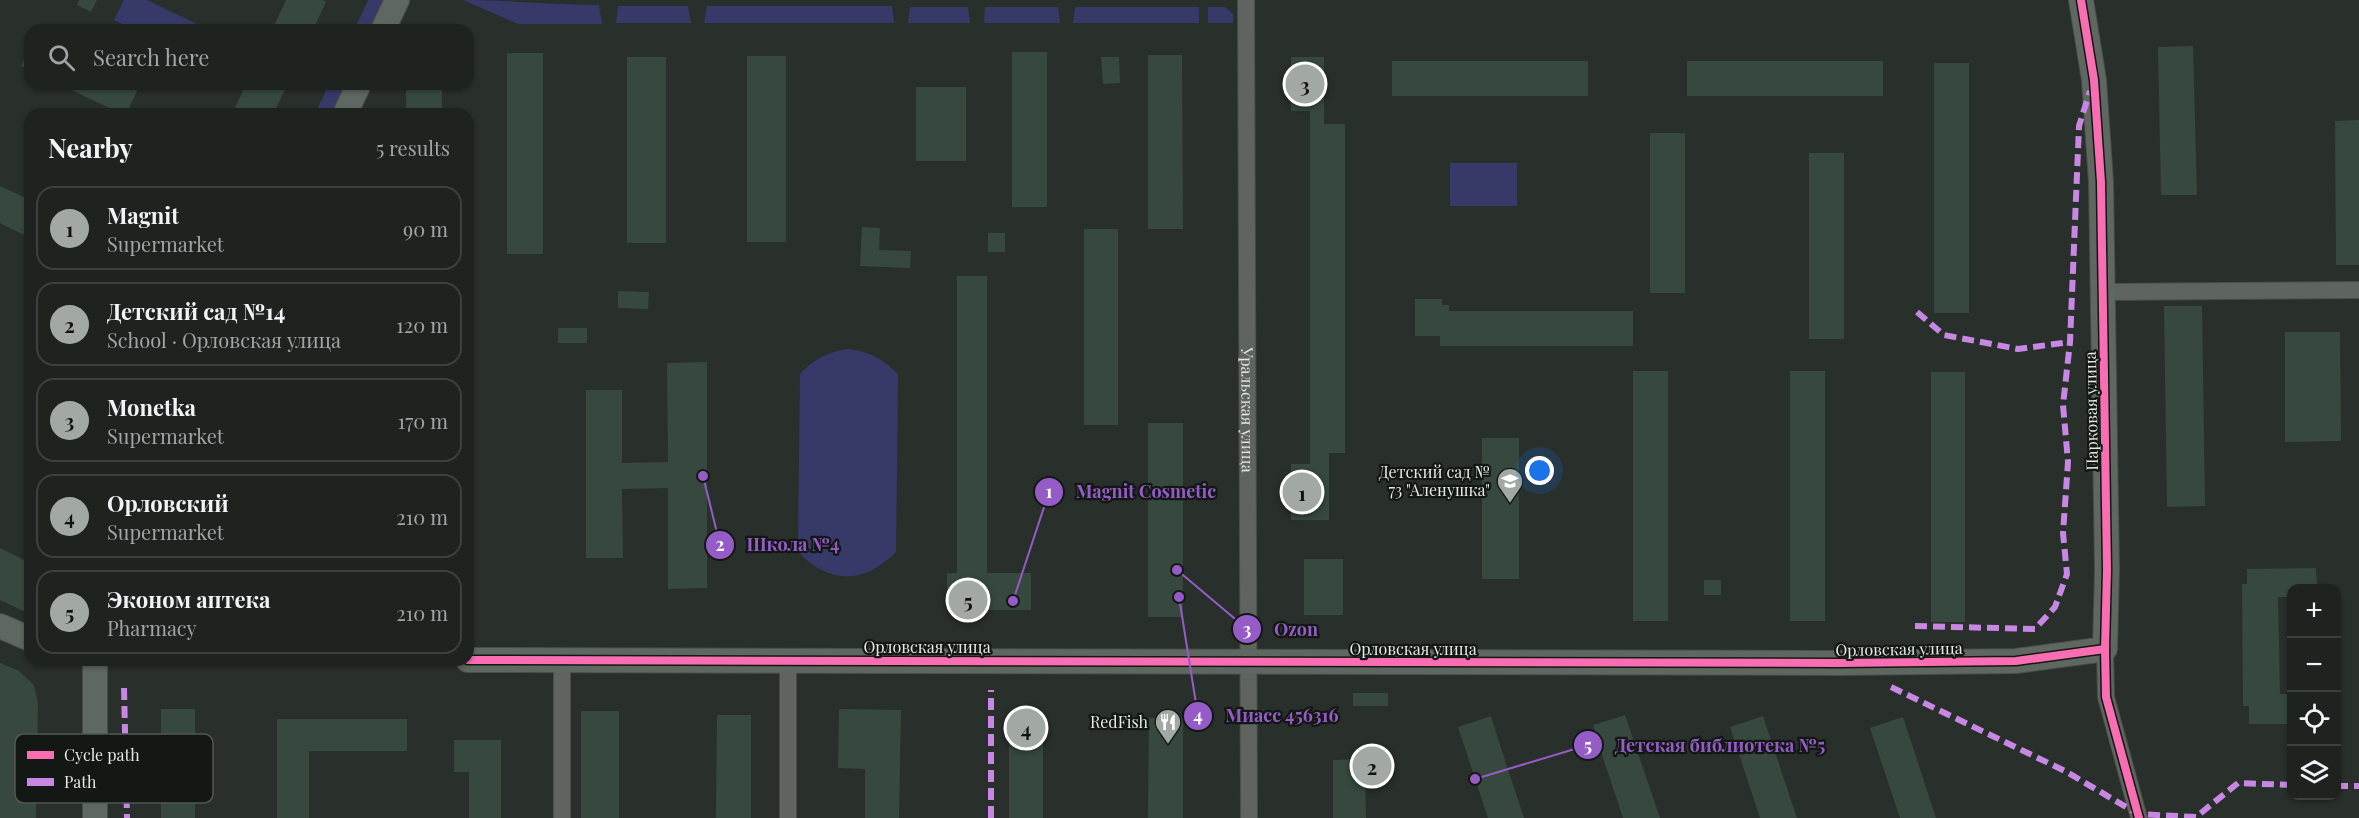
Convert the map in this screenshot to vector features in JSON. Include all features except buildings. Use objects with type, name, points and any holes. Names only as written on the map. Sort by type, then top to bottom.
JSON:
[{"type":"street","points":[[386,24],[397,0]]},
{"type":"street","name":"Уральская улица","points":[[1246,0],[1249,818]]},
{"type":"street","name":"Парковая улица","points":[[2081,0],[2094,80],[2101,182],[2107,570],[2106,697],[2139,818]]},
{"type":"street","points":[[348,108],[355,90]]},
{"type":"street","points":[[2103,292],[2359,290]]},
{"type":"street","points":[[0,626],[24,636]]},
{"type":"street","name":"Орловская улица","points":[[474,660],[2016,661],[2105,649]]},
{"type":"street","points":[[562,660],[562,818]]},
{"type":"street","points":[[788,661],[788,818]]},
{"type":"street","points":[[95,666],[95,734]]},
{"type":"shaded area","points":[[124,0],[147,0],[197,24],[122,24],[114,20]]},
{"type":"shaded area","points":[[368,0],[387,0],[376,24],[357,24]]},
{"type":"shaded area","points":[[463,0],[599,5],[602,24],[518,24]]},
{"type":"shaded area","points":[[618,6],[688,6],[691,23],[616,23]]},
{"type":"shaded area","points":[[707,6],[892,6],[894,23],[704,23]]},
{"type":"shaded area","points":[[910,7],[968,7],[970,23],[908,23]]},
{"type":"shaded area","points":[[985,7],[1058,7],[1060,23],[984,23]]},
{"type":"shaded area","points":[[1075,7],[1199,7],[1199,23],[1073,23]]},
{"type":"shaded area","points":[[1208,7],[1225,7],[1233,14],[1233,23],[1208,23]]},
{"type":"shaded area","points":[[326,90],[345,90],[337,108],[318,108]]},
{"type":"shaded area","points":[[1450,163],[1517,163],[1517,206],[1450,206]]},
{"type":"shaded area","points":[[849,349],[876,357],[898,374],[896,552],[872,570],[859,575],[847,576],[835,575],[822,570],[798,552],[800,374],[822,357]]},
{"type":"marked path","points":[[1915,626],[2035,629],[2055,607],[2067,574],[2063,533],[2068,462],[2063,405],[2070,342],[2079,126],[2090,91]]},
{"type":"marked path","points":[[1917,312],[1944,335],[2018,349],[2070,342]]},
{"type":"marked path","points":[[1891,687],[2065,771],[2138,814],[2196,817],[2238,783],[2287,785]]},
{"type":"marked path","points":[[124,688],[125,734]]},
{"type":"marked path","points":[[991,690],[991,818]]},
{"type":"marked path","points":[[2341,786],[2359,786]]},
{"type":"marked path","points":[[127,803],[127,818]]},
{"type":"cycle path","points":[[2081,0],[2094,80],[2101,182],[2107,570],[2106,697],[2139,818]]},
{"type":"cycle path","points":[[474,660],[1840,663],[2016,661],[2105,649]]},
{"type":"place","name":"Monetka","points":[[1305,84]]},
{"type":"place","name":"Школа №4","points":[[703,476]]},
{"type":"place","name":"Magnit","points":[[1302,492]]},
{"type":"place","name":"Детский сад № 73 \"Аленушка\"","points":[[1510,504]]},
{"type":"place","name":"Ozon","points":[[1177,570]]},
{"type":"place","name":"Миасс 456316","points":[[1179,597]]},
{"type":"place","name":"Эконом аптека","points":[[968,600]]},
{"type":"place","name":"Magnit Cosmetic","points":[[1013,601]]},
{"type":"place","name":"Орловский","points":[[1026,728]]},
{"type":"place","name":"RedFish","points":[[1168,745]]},
{"type":"place","name":"Детский сад №14","points":[[1372,766]]},
{"type":"place","name":"Детская библиотека №5","points":[[1475,779]]}]
